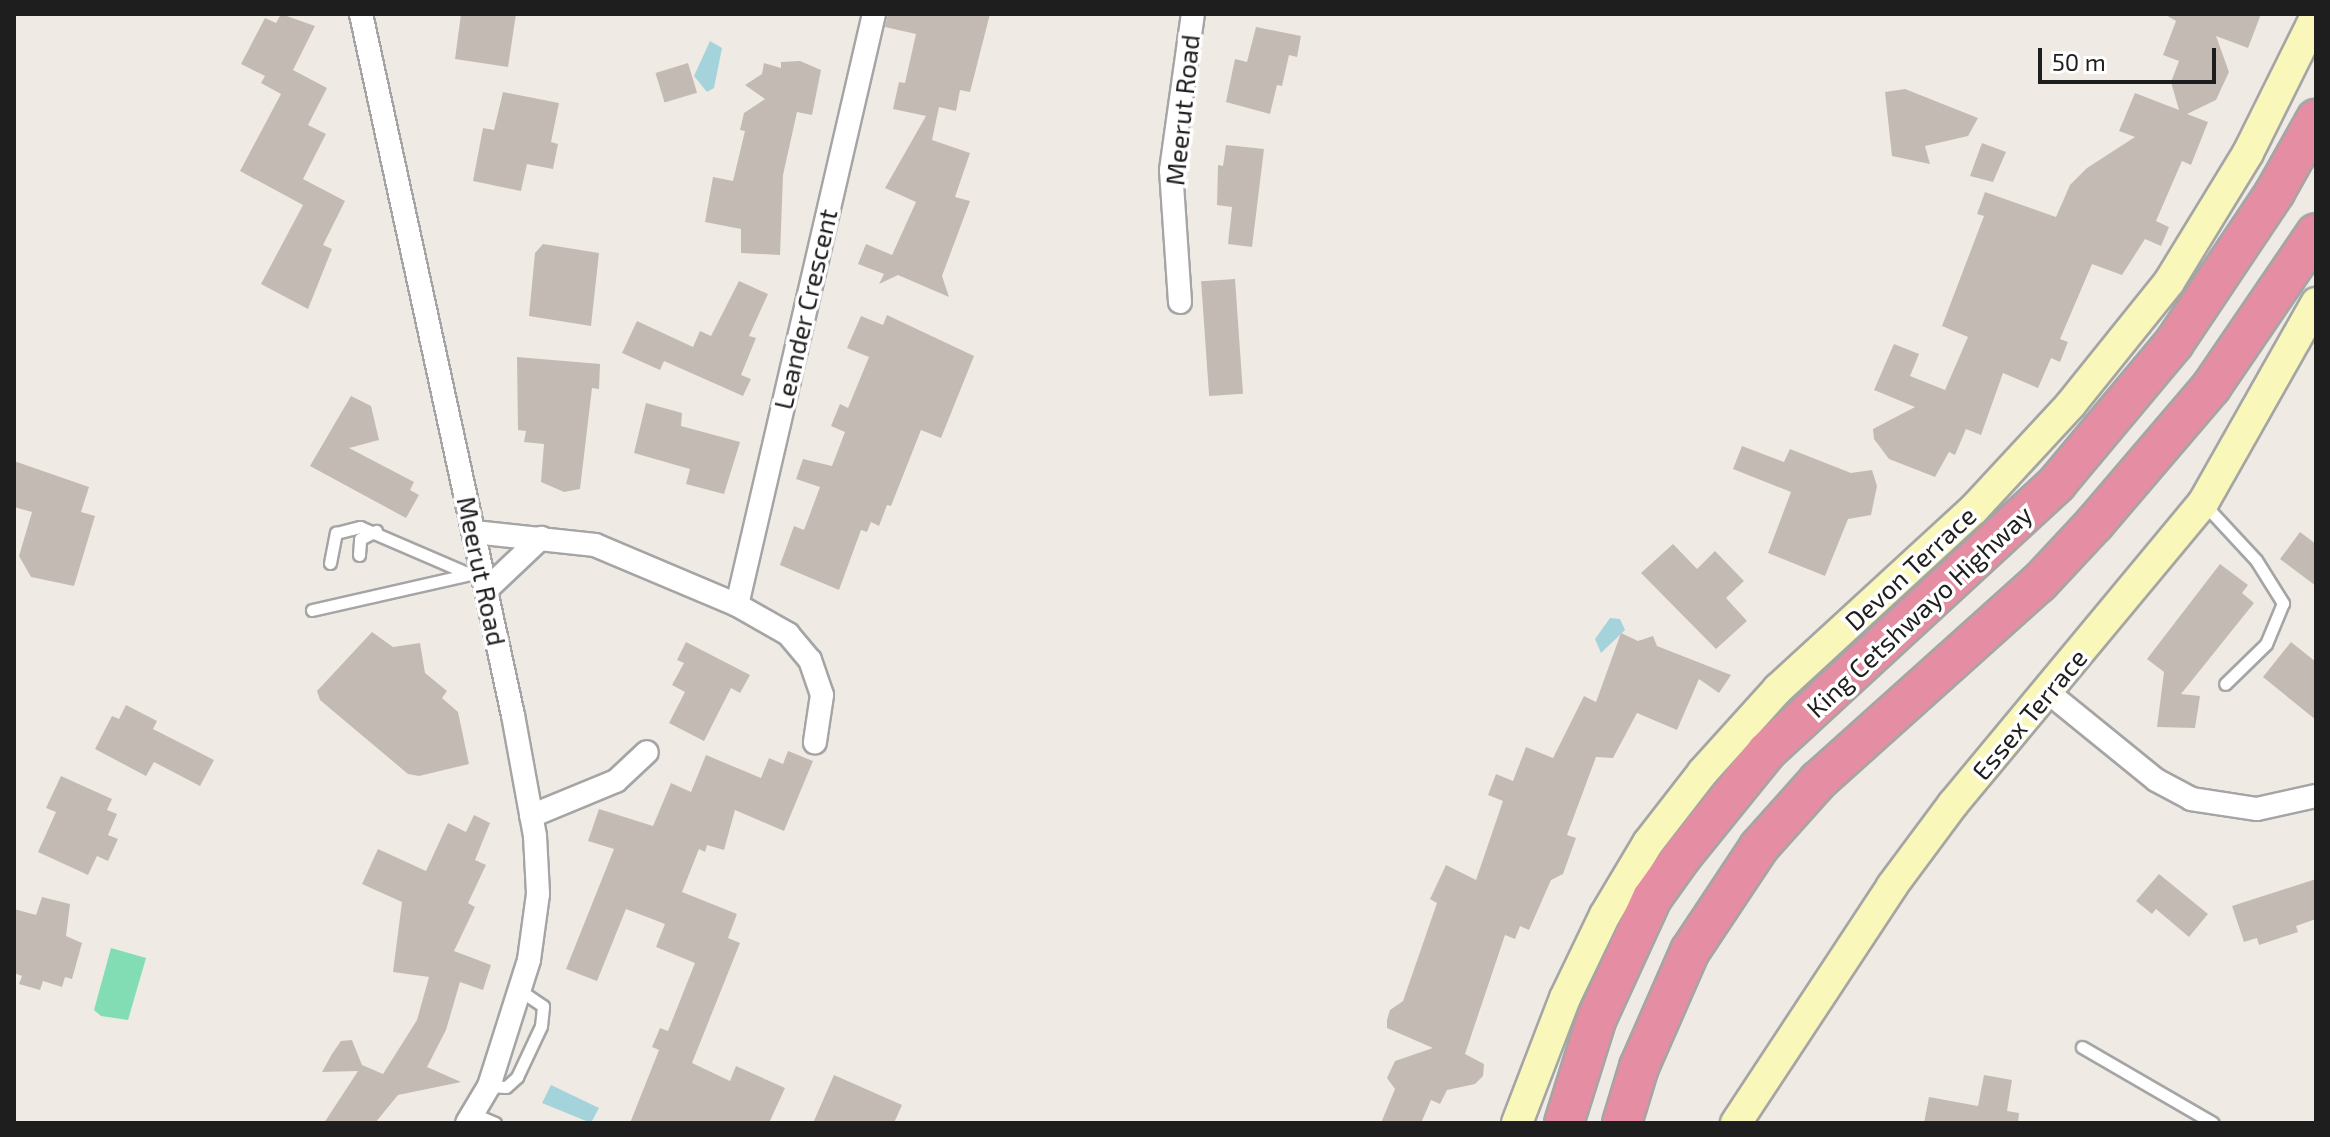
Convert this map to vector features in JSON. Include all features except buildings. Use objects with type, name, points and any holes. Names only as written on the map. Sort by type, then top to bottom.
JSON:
[{"type":"highway","name":"King Cetshwayo Highway","points":[[1564,1123],[1597,1018],[1641,920],[1682,856],[1767,751],[2000,539],[2112,418],[2220,278],[2316,119]]},
{"type":"highway","points":[[1622,1123],[1649,1042],[1690,951],[1759,847],[1818,781],[2039,583],[2095,523],[2211,387],[2316,233]]},
{"type":"highway","points":[[1546,1123],[1588,1010],[1616,954],[1641,920]]},
{"type":"street","name":"Meerut Road","points":[[361,14],[474,532],[479,579],[531,816],[538,894],[521,991],[489,1086],[470,1118]]},
{"type":"street","name":"Leander Crescent","points":[[737,605],[874,14]]},
{"type":"street","name":"Meerut Road","points":[[1180,302],[1171,170],[1193,14]]},
{"type":"street","name":"Devon Terrace","points":[[1517,1123],[1565,998],[1605,915],[1648,843],[1703,772],[1778,689],[1973,510],[2071,404],[2169,282],[2248,153],[2316,16]]},
{"type":"street","name":"Essex Terrace","points":[[1736,1123],[1892,886],[1953,804],[2049,693],[2203,503],[2316,303]]},
{"type":"street","points":[[474,532],[595,545],[737,605],[788,634],[810,660],[822,695],[815,742]]},
{"type":"street","points":[[479,579],[541,538]]},
{"type":"street","points":[[2049,693],[2156,780],[2191,799],[2257,809],[2316,796]]},
{"type":"street","points":[[531,816],[616,781],[647,752]]},
{"type":"lane","points":[[2203,503],[2256,560],[2283,603],[2266,644],[2225,684]]},
{"type":"lane","points":[[330,563],[330,544],[339,531],[376,531],[479,579]]},
{"type":"lane","points":[[359,555],[360,539],[376,531]]},
{"type":"lane","points":[[312,610],[479,579]]},
{"type":"lane","points":[[2082,1047],[2213,1123]]},
{"type":"lane","points":[[470,1118],[495,1123]]},
{"type":"green space","points":[[111,948],[146,958],[128,1020],[101,1016],[94,1010]]},
{"type":"water","points":[[710,41],[722,48],[714,88],[707,92],[694,76]]},
{"type":"water","points":[[1610,618],[1620,619],[1625,630],[1601,653],[1595,639]]},
{"type":"water","points":[[551,1085],[599,1108],[591,1123],[542,1103]]}]
